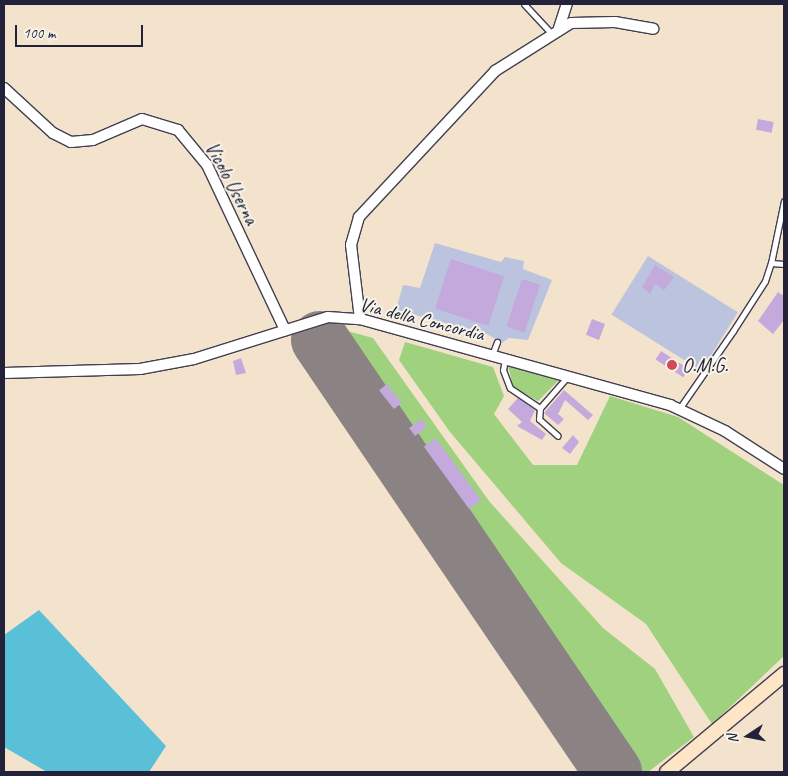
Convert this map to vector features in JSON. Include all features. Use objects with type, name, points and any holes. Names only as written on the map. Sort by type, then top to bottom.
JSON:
[{"type":"street","points":[[555,32],[567,4]]},
{"type":"street","points":[[360,319],[351,244],[371,200],[495,71],[571,23],[615,22],[653,29]]},
{"type":"street","name":"Vicolo Userna","points":[[4,88],[53,133],[71,142],[93,140],[142,119],[178,130],[210,171],[285,330]]},
{"type":"street","name":"Via della Concordia","points":[[4,373],[140,369],[194,359],[328,317],[360,319],[492,356],[569,375],[679,409],[784,469]]},
{"type":"street","points":[[667,772],[784,674]]},
{"type":"lane","points":[[524,4],[555,32]]},
{"type":"lane","points":[[679,409],[734,331],[765,281],[784,201]]},
{"type":"lane","points":[[770,263],[784,264]]},
{"type":"lane","points":[[492,356],[497,342]]},
{"type":"lane","points":[[505,359],[503,370],[510,388],[540,408]]},
{"type":"lane","points":[[558,436],[539,419],[540,408],[569,375]]},
{"type":"shaded area","points":[[435,243],[501,262],[505,257],[524,261],[523,269],[552,280],[528,340],[509,338],[502,343],[487,334],[396,310],[403,285],[420,288]]},
{"type":"shaded area","points":[[648,256],[738,312],[701,371],[611,315]]},
{"type":"green space","points":[[329,326],[373,338],[489,501],[603,628],[655,669],[694,737],[648,772],[594,772],[298,338]]},
{"type":"green space","points":[[405,342],[493,367],[504,396],[494,414],[533,465],[577,465],[610,396],[678,417],[784,485],[784,656],[712,724],[646,624],[561,563],[450,432],[399,360]]},
{"type":"green space","points":[[508,365],[562,377],[538,401],[513,387]]},
{"type":"water","points":[[39,610],[166,746],[149,772],[47,772],[4,747],[4,635]]},
{"type":"building","points":[[758,119],[774,122],[772,133],[756,130]]},
{"type":"building","points":[[451,259],[504,276],[488,326],[435,308]]},
{"type":"building","points":[[655,265],[674,277],[664,290],[655,284],[650,294],[642,287]]},
{"type":"building","points":[[522,279],[540,285],[525,332],[507,327]]},
{"type":"building","points":[[778,292],[784,296],[784,320],[773,334],[758,321]]},
{"type":"building","points":[[592,319],[605,324],[599,340],[586,335]]},
{"type":"building","name":"O.M.G.","points":[[661,351],[689,369],[683,377],[656,359]]},
{"type":"building","points":[[241,358],[246,373],[236,375],[233,361]]},
{"type":"building","points":[[387,384],[402,403],[394,409],[379,390]]},
{"type":"building","points":[[564,390],[593,415],[588,420],[565,400],[558,414],[564,419],[558,425],[544,413]]},
{"type":"building","points":[[518,398],[535,410],[530,421],[546,434],[542,440],[517,426],[522,422],[508,409]]},
{"type":"building","points":[[421,419],[427,427],[415,436],[409,428]]},
{"type":"building","points":[[573,435],[579,442],[570,454],[562,448]]},
{"type":"building","points":[[436,438],[481,500],[469,509],[424,447]]},
{"type":"runway","points":[[320,340],[613,772]]},
{"type":"place","name":"O.M.G.","points":[[672,365]]}]
